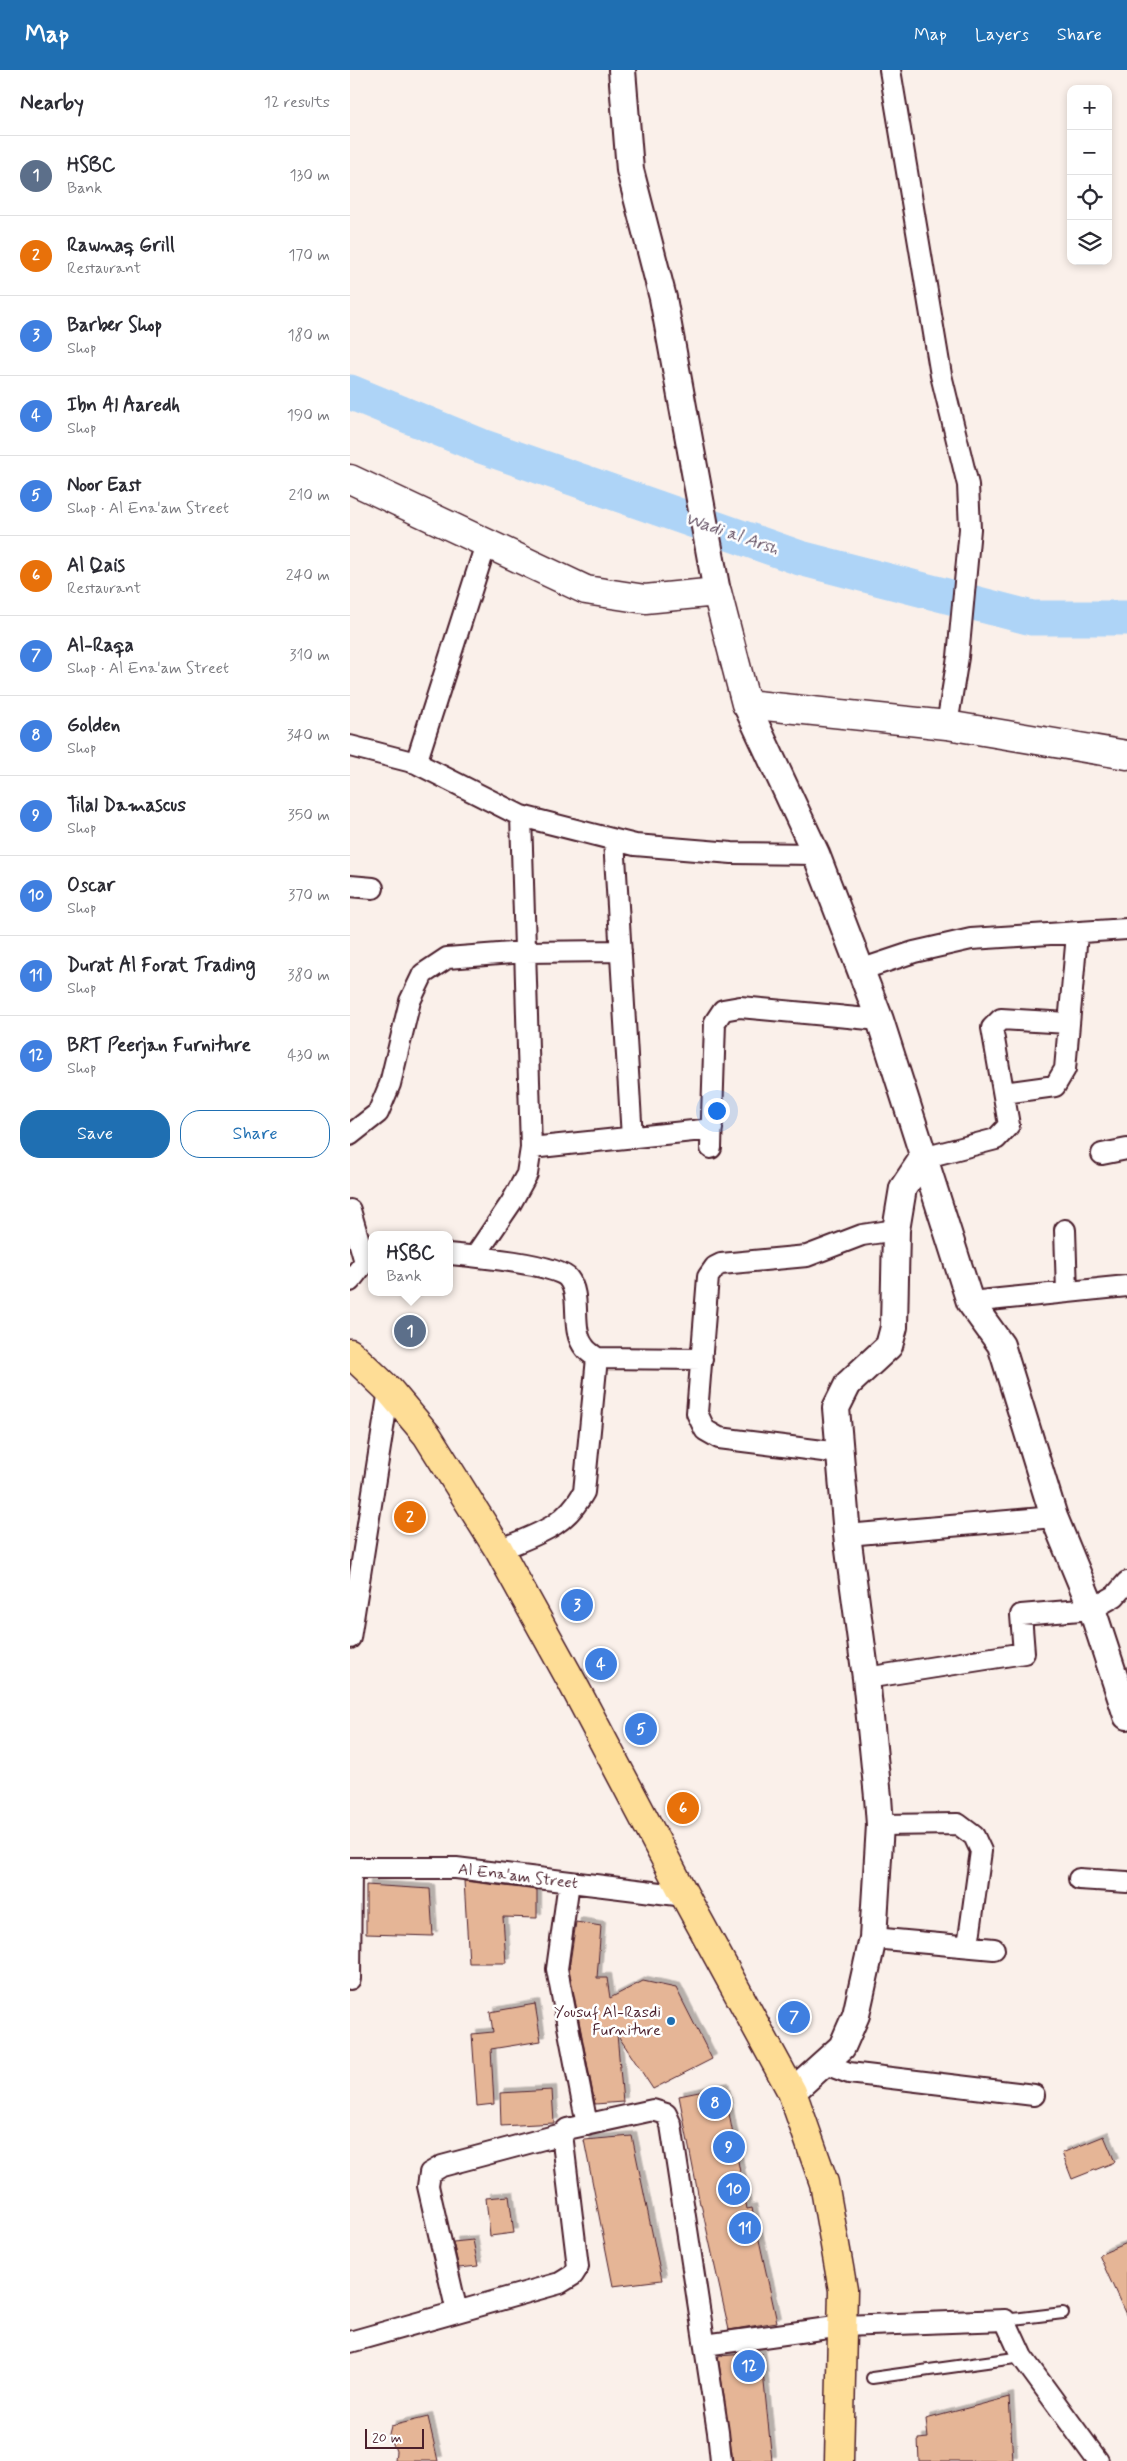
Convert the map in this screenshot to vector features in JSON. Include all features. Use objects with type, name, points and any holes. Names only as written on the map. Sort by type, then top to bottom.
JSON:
[{"type":"main road","points":[[350,479],[586,590],[645,599],[717,592],[746,704],[947,725],[1127,755]]},
{"type":"main road","points":[[350,1352],[389,1390],[427,1435],[499,1550],[792,2092],[824,2183],[842,2290],[843,2326],[839,2461]]},
{"type":"street","points":[[622,70],[630,170],[663,298],[717,592]]},
{"type":"street","points":[[890,70],[942,375],[968,485],[970,529],[958,657],[947,725]]},
{"type":"street","points":[[416,763],[486,544]]},
{"type":"street","points":[[746,704],[816,854],[880,1020],[970,1302],[1001,1346],[1054,1517],[1092,1609],[1127,1716]]},
{"type":"street","points":[[350,746],[416,763],[521,816],[614,840],[636,845],[723,852],[816,854]]},
{"type":"street","points":[[475,1256],[511,1203],[527,1174],[531,1148],[521,816]]},
{"type":"street","points":[[614,840],[632,1138]]},
{"type":"street","points":[[350,886],[373,888]]},
{"type":"street","points":[[860,970],[914,952],[971,939],[1078,934],[1127,929]]},
{"type":"street","points":[[1004,1093],[1055,1086],[1065,1069],[1078,934]]},
{"type":"street","points":[[350,1135],[378,1113],[390,1084],[410,1001],[422,974],[447,958],[525,952],[621,951]]},
{"type":"street","points":[[531,1148],[632,1138],[711,1138],[715,1022],[723,1010],[740,1007],[880,1020]]},
{"type":"street","points":[[792,2092],[842,2047],[856,2015],[873,1938],[880,1826],[866,1678],[839,1453],[836,1408],[848,1384],[889,1346],[894,1327],[896,1230],[903,1188],[923,1158],[996,1139],[1009,1125],[992,1028],[1001,1019],[1068,1023]]},
{"type":"street","points":[[1102,1154],[1127,1149]]},
{"type":"street","points":[[350,1210],[368,1261],[350,1281]]},
{"type":"street","points":[[839,1453],[720,1438],[705,1430],[697,1413],[708,1277],[721,1264],[807,1256],[862,1236],[896,1230]]},
{"type":"street","points":[[1065,1230],[1068,1292]]},
{"type":"street","points":[[453,1254],[551,1268],[568,1277],[574,1291],[578,1330],[584,1347],[597,1358],[702,1359]]},
{"type":"street","points":[[970,1302],[1127,1286]]},
{"type":"street","points":[[499,1550],[561,1522],[576,1507],[584,1492],[597,1358]]},
{"type":"street","points":[[350,1638],[389,1390]]},
{"type":"street","points":[[848,1535],[1054,1517]]},
{"type":"street","points":[[866,1678],[1024,1653],[1021,1615],[1092,1609],[1114,1596],[1127,1582]]},
{"type":"street","points":[[880,1826],[958,1824],[974,1836],[981,1851],[968,1946]]},
{"type":"street","points":[[350,1979],[351,1868]]},
{"type":"street","name":"Al Ena'am Street","points":[[351,1868],[456,1868],[685,1896]]},
{"type":"street","points":[[1078,1879],[1127,1882]]},
{"type":"street","points":[[569,1882],[557,1969],[586,2125]]},
{"type":"street","points":[[873,1938],[994,1949]]},
{"type":"street","points":[[825,2064],[849,2073],[1034,2095]]},
{"type":"street","points":[[456,2312],[428,2186],[430,2173],[442,2166],[562,2134],[567,2129],[653,2110],[666,2114],[671,2125],[721,2461]]},
{"type":"street","points":[[350,2342],[560,2283],[573,2275],[578,2267],[562,2134]]},
{"type":"street","points":[[705,2345],[843,2326],[1005,2320],[1022,2357],[1098,2461]]},
{"type":"lane","points":[[1005,2320],[1063,2313]]},
{"type":"lane","points":[[872,2378],[1022,2357]]},
{"type":"building","points":[[464,1881],[537,1890],[537,1918],[503,1917],[506,1963],[469,1963]]},
{"type":"building","points":[[366,1885],[430,1889],[433,1936],[366,1934]]},
{"type":"building","points":[[576,1922],[601,1926],[597,1978],[607,1978],[610,1998],[643,1981],[676,1988],[712,2059],[653,2089],[617,2034],[623,2102],[595,2104],[569,1969]]},
{"type":"building","points":[[535,2004],[541,2041],[491,2049],[494,2104],[477,2106],[472,2034],[493,2032],[490,2012]]},
{"type":"building","points":[[724,2087],[747,2209],[752,2208],[777,2322],[729,2330],[700,2204],[679,2096]]},
{"type":"building","points":[[552,2090],[554,2123],[501,2126],[500,2093]]},
{"type":"building","points":[[632,2136],[662,2280],[613,2286],[584,2140]]},
{"type":"building","points":[[1104,2136],[1115,2162],[1072,2179],[1062,2153]]},
{"type":"building","points":[[509,2196],[514,2233],[490,2236],[486,2198]]},
{"type":"building","points":[[473,2240],[478,2266],[459,2268],[453,2242]]},
{"type":"building","points":[[1127,2243],[1127,2317],[1099,2255]]},
{"type":"building","points":[[761,2353],[772,2461],[733,2461],[718,2356]]},
{"type":"building","points":[[1009,2397],[1013,2461],[919,2461],[918,2439],[928,2438],[926,2419]]},
{"type":"building","points":[[428,2417],[438,2461],[395,2461],[396,2451],[389,2434],[391,2426]]},
{"type":"waterway","name":"Wadi al Arsh","points":[[350,392],[481,446],[800,558],[1032,618],[1127,618]]},
{"type":"place","name":"HSBC","points":[[410,1331]]},
{"type":"place","name":"Rawnaq Grill","points":[[410,1517]]},
{"type":"place","name":"Barber Shop","points":[[577,1605]]},
{"type":"place","name":"Ibn Al Aaredh","points":[[601,1664]]},
{"type":"place","name":"Noor East","points":[[641,1729]]},
{"type":"place","name":"Al Qais","points":[[683,1808]]},
{"type":"place","name":"Al-Raqa","points":[[794,2017]]},
{"type":"place","name":"Yousuf Al-Rasdi Furniture","points":[[671,2021]]},
{"type":"place","name":"Golden","points":[[715,2103]]},
{"type":"place","name":"Tilal Damascus","points":[[729,2147]]},
{"type":"place","name":"Oscar","points":[[734,2189]]},
{"type":"place","name":"Durat Al Forat Trading","points":[[745,2228]]},
{"type":"place","name":"BRT Peerjan Furniture","points":[[749,2366]]}]
